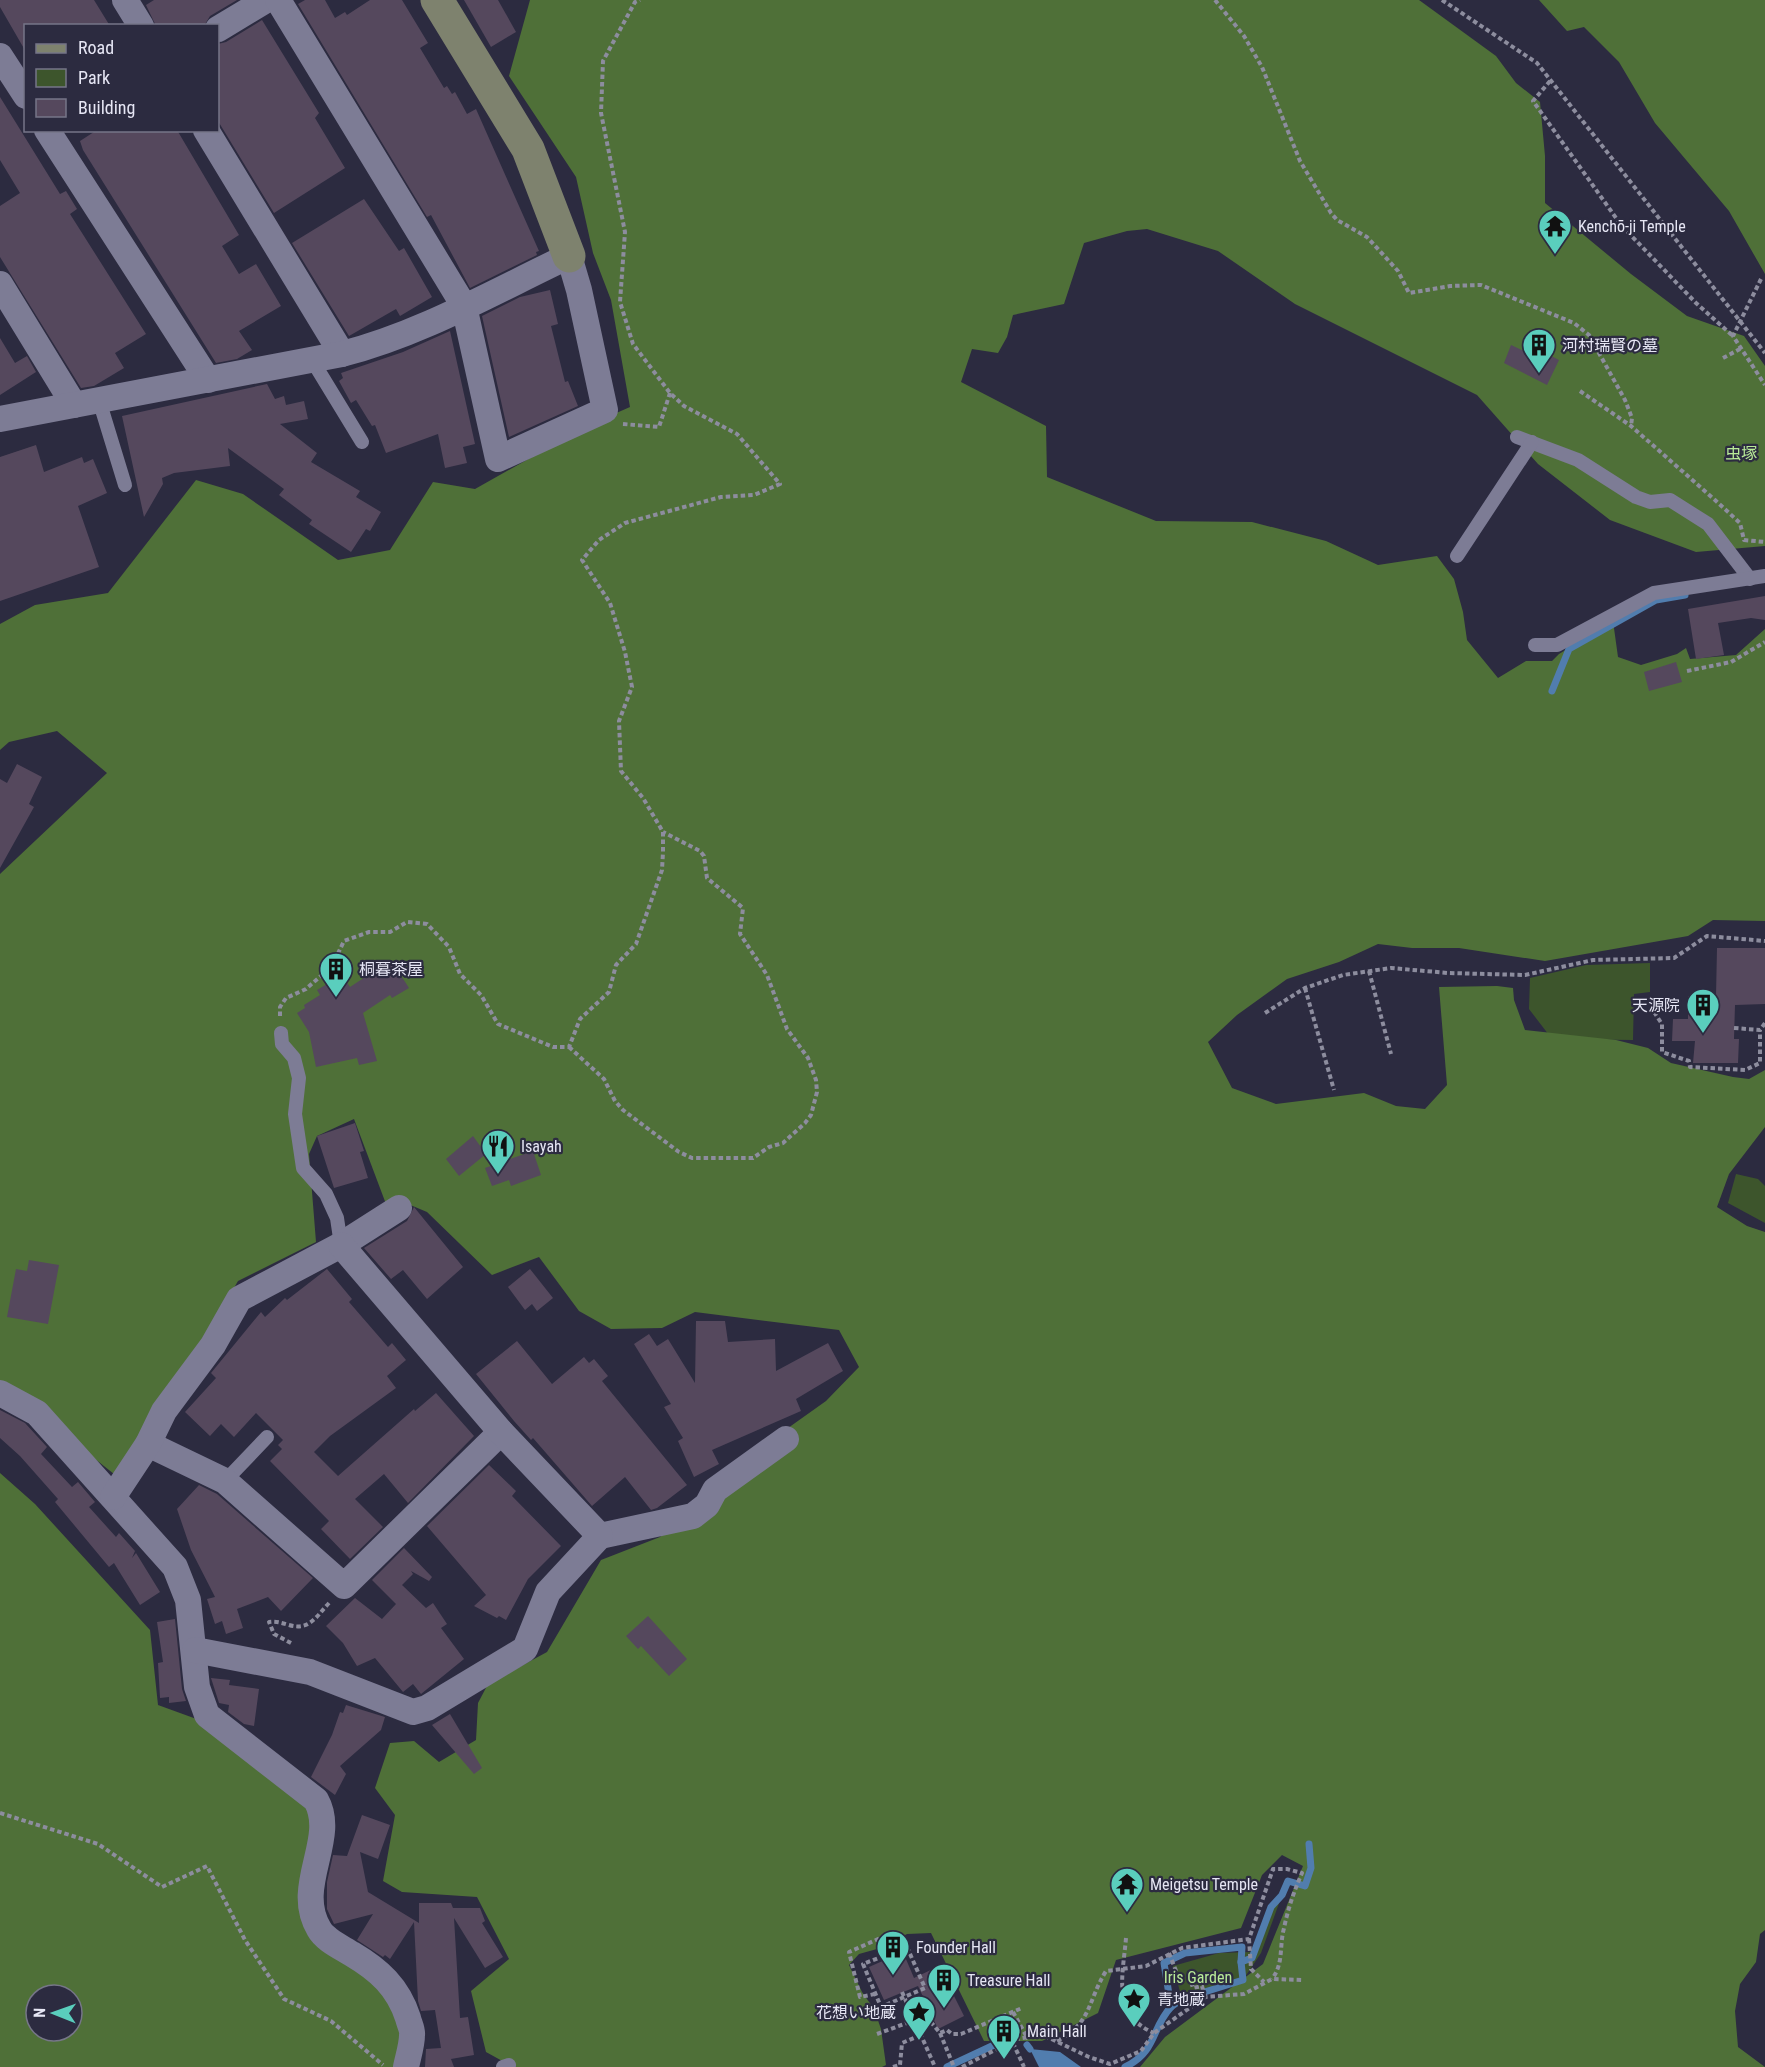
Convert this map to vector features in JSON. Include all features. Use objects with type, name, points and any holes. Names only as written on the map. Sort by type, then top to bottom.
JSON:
[{"type":"street","points":[[125,0],[140,24]]},
{"type":"street","points":[[219,28],[266,0]]},
{"type":"street","points":[[278,0],[464,306],[498,459],[605,410],[579,290],[569,256],[528,149],[436,0]]},
{"type":"street","points":[[0,56],[24,93]]},
{"type":"street","points":[[50,132],[208,380]]},
{"type":"street","points":[[207,132],[342,354]]},
{"type":"street","points":[[0,419],[380,345],[569,256]]},
{"type":"street","points":[[0,284],[74,405]]},
{"type":"street","points":[[113,1497],[148,1444],[164,1411],[208,1354],[239,1299],[341,1245],[399,1208]]},
{"type":"street","points":[[341,1245],[501,1432],[600,1536]]},
{"type":"street","points":[[0,1393],[37,1413],[175,1567],[188,1600],[195,1650],[197,1687],[207,1715],[316,1800],[323,1812],[309,1899],[311,1913],[320,1931],[380,1972],[393,1986],[404,2005],[413,2034],[397,2064]]},
{"type":"street","points":[[148,1444],[225,1481],[344,1586],[501,1432]]},
{"type":"street","points":[[195,1650],[310,1672],[413,1712],[427,1708],[525,1649],[548,1592],[600,1536],[693,1516],[707,1505],[715,1490],[786,1439]]},
{"type":"lane","points":[[312,360],[362,442]]},
{"type":"lane","points":[[99,400],[125,485]]},
{"type":"lane","points":[[1517,437],[1578,460],[1636,497],[1650,502],[1670,500],[1708,524],[1750,579]]},
{"type":"lane","points":[[1457,556],[1532,442]]},
{"type":"lane","points":[[1535,645],[1557,645],[1654,593],[1765,576]]},
{"type":"lane","points":[[281,1033],[282,1044],[294,1058],[299,1078],[295,1114],[303,1168],[326,1194],[337,1218],[341,1245]]},
{"type":"lane","points":[[225,1481],[267,1437]]},
{"type":"path","points":[[568,1047],[580,1019],[609,992],[616,965],[636,944],[662,870],[663,832],[643,798],[621,771],[619,721],[632,687],[625,652],[610,603],[582,560],[599,540],[625,523],[722,497],[754,495],[780,484],[737,434],[684,406],[670,393],[633,344],[620,302],[625,232],[601,113],[603,61],[635,2],[640,0]]},
{"type":"path","points":[[1215,0],[1244,36],[1262,67],[1308,178],[1337,220],[1367,237],[1398,271],[1409,293],[1449,286],[1481,285],[1574,323],[1589,335],[1625,400],[1632,418],[1631,426]]},
{"type":"path","points":[[1442,0],[1537,63],[1765,353]]},
{"type":"path","points":[[1550,81],[1533,101],[1622,225],[1696,303],[1733,336],[1765,385]]},
{"type":"path","points":[[1733,336],[1742,322],[1761,279]]},
{"type":"path","points":[[1723,358],[1740,349]]},
{"type":"path","points":[[1580,391],[1631,426],[1740,523],[1743,540],[1765,542]]},
{"type":"path","points":[[624,425],[658,427],[670,393]]},
{"type":"path","points":[[1687,671],[1731,662],[1765,642]]},
{"type":"path","points":[[281,1033],[280,1006],[292,993],[306,989],[321,978],[332,966],[344,941],[369,932],[390,932],[412,921],[428,924],[448,947],[460,974],[481,995],[498,1024],[553,1047],[568,1047],[577,1052],[604,1079],[615,1101],[634,1120],[668,1145],[692,1158],[759,1156],[769,1147],[791,1138],[810,1115],[817,1092],[814,1070],[787,1029],[767,975],[740,934],[743,908],[707,878],[704,856],[700,851],[663,832]]},
{"type":"path","points":[[1265,1013],[1305,988],[1343,975],[1369,971],[1414,969],[1448,973],[1526,975],[1593,960],[1674,958],[1707,936],[1765,941]]},
{"type":"path","points":[[1369,971],[1391,1054]]},
{"type":"path","points":[[1305,988],[1334,1090]]},
{"type":"path","points":[[1654,1012],[1662,1024],[1662,1052],[1689,1061],[1690,1067],[1745,1070],[1760,1063],[1760,1030],[1765,1023]]},
{"type":"path","points":[[1734,1028],[1760,1030]]},
{"type":"path","points":[[298,1646],[274,1634],[269,1622],[306,1627],[344,1586]]},
{"type":"path","points":[[0,1814],[98,1844],[162,1887],[207,1866],[244,1940],[284,1999],[332,2021],[382,2067],[397,2064]]},
{"type":"path","points":[[1264,1982],[1251,1969],[1249,1939],[1273,1869],[1287,1869],[1302,1873],[1292,1895],[1283,1930],[1280,1968],[1272,1979]]},
{"type":"path","points":[[875,1994],[860,1997],[849,1952],[885,1936]]},
{"type":"path","points":[[1126,1938],[1123,1996],[1127,2013],[1141,2027],[1154,2033]]},
{"type":"path","points":[[1058,2042],[1084,2021],[1096,1987],[1106,1971],[1146,1966],[1182,1948],[1249,1939]]},
{"type":"path","points":[[907,1947],[925,1988],[905,1999],[881,2007],[863,1964],[907,1947]]},
{"type":"path","points":[[1169,1953],[1180,1981],[1190,1978],[1193,1988],[1202,1986],[1205,1997]]},
{"type":"path","points":[[962,2067],[1013,2043],[1016,2039],[1043,2035],[1110,2065],[1141,2051],[1154,2033],[1205,1997],[1244,1994],[1272,1979],[1303,1980]]},
{"type":"path","points":[[902,1992],[934,2061]]},
{"type":"path","points":[[940,2033],[947,2030],[952,2034],[961,2034],[1022,2008]]},
{"type":"path","points":[[1013,2012],[1028,2039]]},
{"type":"path","points":[[877,2034],[915,2020]]},
{"type":"path","points":[[994,2020],[1007,2045]]},
{"type":"path","points":[[917,2026],[930,2021],[940,2033],[954,2067]]},
{"type":"path","points":[[893,2067],[900,2064],[902,2043],[921,2035]]},
{"type":"path","points":[[1013,2043],[1024,2067]]},
{"type":"green space","name":"虫塚","points":[[530,0],[1419,0],[1496,56],[1516,83],[1540,102],[1545,156],[1545,203],[1631,274],[1687,316],[1744,336],[1765,366],[1765,546],[1696,552],[1610,520],[1538,464],[1477,395],[1295,304],[1218,251],[1147,229],[1127,231],[1084,243],[1064,304],[1013,315],[1007,337],[998,353],[972,349],[961,382],[1046,426],[1047,477],[1156,521],[1252,522],[1326,541],[1378,565],[1437,556],[1454,579],[1463,612],[1467,640],[1498,678],[1526,661],[1552,661],[1559,654],[1613,621],[1618,657],[1641,665],[1677,654],[1686,648],[1690,659],[1736,655],[1765,629],[1765,921],[1713,920],[1688,936],[1545,961],[1459,948],[1412,948],[1378,944],[1339,962],[1287,979],[1237,1015],[1208,1042],[1232,1088],[1276,1104],[1364,1093],[1396,1106],[1425,1109],[1447,1085],[1439,987],[1497,986],[1513,988],[1514,1000],[1525,1030],[1616,1040],[1648,1048],[1671,1063],[1733,1077],[1749,1079],[1765,1070],[1765,1127],[1729,1174],[1717,1207],[1747,1226],[1765,1232],[1765,1930],[1760,1934],[1756,1962],[1740,1984],[1735,2011],[1738,2047],[1765,2067],[1140,2067],[1165,2037],[1263,1964],[1303,1866],[1282,1855],[1262,1875],[1241,1928],[1116,1960],[1098,2013],[1042,2041],[984,2041],[931,1933],[907,1934],[877,1949],[859,1954],[849,1965],[862,1992],[874,2009],[881,2029],[886,2065],[882,2067],[513,2067],[486,2052],[471,1991],[509,1959],[477,1897],[402,1892],[383,1881],[395,1815],[375,1788],[390,1743],[414,1741],[439,1762],[476,1740],[478,1703],[488,1684],[547,1652],[601,1560],[660,1537],[715,1490],[743,1460],[826,1401],[859,1367],[839,1330],[695,1312],[662,1328],[611,1329],[579,1311],[539,1257],[492,1275],[427,1212],[396,1199],[386,1204],[354,1119],[317,1136],[309,1154],[316,1242],[238,1281],[184,1375],[114,1474],[37,1413],[0,1393],[0,874],[107,773],[57,731],[9,742],[0,750],[0,624],[35,605],[108,593],[196,480],[243,494],[338,560],[390,550],[433,482],[475,489],[589,425],[630,407],[611,300],[593,253],[576,177],[509,76]]},
{"type":"green space","points":[[1539,0],[1765,0],[1765,274],[1729,211],[1655,123],[1619,62],[1584,27],[1567,31]]},
{"type":"green space","points":[[1650,963],[1650,992],[1634,994],[1633,1040],[1552,1039],[1529,1009],[1530,978],[1586,965]]},
{"type":"green space","points":[[1736,1174],[1758,1179],[1765,1186],[1765,1223],[1728,1203]]},
{"type":"green space","points":[[0,1473],[35,1504],[150,1630],[158,1705],[202,1721],[312,1813],[303,1918],[369,1973],[400,2019],[402,2067],[0,2067]]},
{"type":"green space","name":"Iris Garden","points":[[1282,1895],[1261,1953],[1243,1980],[1182,1999],[1173,1966],[1219,1953],[1251,1952],[1271,1907]]},
{"type":"water","points":[[1030,2049],[1060,2052],[1081,2067],[1039,2067]]},
{"type":"building","points":[[0,0],[94,0],[109,24],[24,24],[24,49],[0,7]]},
{"type":"building","points":[[154,0],[237,0],[210,16],[205,24],[155,24],[146,5]]},
{"type":"building","points":[[305,0],[325,0],[335,18],[345,12],[347,15],[370,0],[402,0],[428,43],[420,48],[444,88],[447,86],[452,94],[455,92],[467,114],[476,109],[539,251],[536,252],[537,255],[470,288],[431,215],[427,217],[298,4]]},
{"type":"building","points":[[464,0],[498,0],[516,32],[491,47]]},
{"type":"building","points":[[262,20],[319,113],[315,118],[345,168],[274,213],[219,123],[219,44],[226,42]]},
{"type":"building","points":[[0,97],[60,194],[66,191],[77,209],[70,214],[146,334],[115,353],[124,368],[94,386],[81,388],[0,257],[0,206],[20,193],[0,160]]},
{"type":"building","points":[[94,132],[178,132],[239,235],[222,246],[239,274],[256,264],[281,306],[239,331],[252,350],[237,359],[216,363],[83,150],[80,141]]},
{"type":"building","points":[[364,199],[399,251],[404,248],[432,297],[400,316],[396,309],[349,336],[292,243]]},
{"type":"building","points":[[550,290],[558,324],[551,326],[565,382],[568,381],[578,406],[509,437],[482,316],[520,297]]},
{"type":"building","points":[[450,331],[475,444],[463,447],[467,463],[445,468],[438,434],[386,453],[375,425],[372,426],[356,400],[351,403],[339,381],[343,378],[341,373],[403,352]]},
{"type":"building","points":[[0,338],[15,363],[27,356],[36,372],[0,395]]},
{"type":"building","name":"河村瑞賢の墓","points":[[1528,344],[1559,360],[1547,385],[1504,363],[1511,345],[1526,352]]},
{"type":"building","points":[[267,384],[275,399],[284,396],[286,405],[304,401],[308,419],[280,424],[317,453],[311,462],[360,491],[356,497],[381,512],[370,531],[366,529],[351,552],[309,524],[312,520],[279,495],[284,489],[228,448],[230,466],[174,473],[162,478],[163,484],[144,517],[122,416]]},
{"type":"building","points":[[36,445],[44,472],[82,457],[84,463],[93,459],[107,493],[78,506],[99,567],[0,601],[0,457]]},
{"type":"building","points":[[1765,596],[1765,620],[1751,618],[1718,623],[1724,655],[1696,659],[1688,609]]},
{"type":"building","points":[[1676,662],[1682,682],[1649,691],[1644,672]]},
{"type":"building","points":[[17,764],[42,777],[29,804],[34,807],[0,868],[0,779],[7,783]]},
{"type":"building","points":[[1717,948],[1765,948],[1765,1004],[1735,1005],[1734,1039],[1739,1039],[1738,1063],[1693,1063],[1695,1041],[1672,1041],[1673,1019],[1688,1019],[1688,996],[1716,996]]},
{"type":"building","points":[[391,960],[409,988],[392,998],[390,995],[363,1013],[377,1061],[359,1065],[357,1058],[316,1067],[309,1032],[297,1013],[305,1008],[304,1005],[320,995],[317,990],[342,975],[350,987]]},
{"type":"building","points":[[355,1123],[364,1151],[360,1152],[368,1178],[334,1188],[317,1136]]},
{"type":"building","points":[[473,1136],[486,1154],[459,1176],[446,1159]]},
{"type":"building","points":[[533,1151],[541,1175],[511,1186],[509,1180],[492,1186],[485,1168]]},
{"type":"building","points":[[414,1207],[463,1267],[427,1299],[403,1270],[391,1279],[364,1248],[407,1221]]},
{"type":"building","points":[[29,1260],[59,1265],[48,1324],[7,1317],[16,1269],[27,1271]]},
{"type":"building","points":[[327,1269],[352,1299],[349,1302],[388,1347],[392,1343],[406,1360],[387,1376],[396,1388],[330,1436],[314,1452],[338,1476],[414,1409],[415,1411],[436,1393],[474,1436],[408,1503],[384,1474],[355,1499],[383,1527],[350,1559],[321,1529],[329,1521],[270,1461],[282,1449],[278,1445],[283,1440],[256,1413],[234,1437],[221,1424],[210,1436],[185,1412],[216,1378],[211,1373],[261,1312],[265,1317],[285,1298],[287,1300]]},
{"type":"building","points":[[530,1269],[553,1298],[537,1311],[532,1304],[525,1310],[508,1287]]},
{"type":"building","points":[[696,1321],[725,1321],[728,1342],[775,1339],[776,1371],[828,1343],[843,1371],[796,1399],[801,1411],[712,1450],[719,1464],[694,1477],[678,1441],[683,1438],[664,1407],[671,1404],[634,1344],[649,1334],[657,1346],[668,1339],[695,1383]]},
{"type":"building","points":[[517,1341],[552,1384],[584,1357],[589,1363],[594,1359],[608,1376],[602,1381],[687,1485],[651,1510],[625,1477],[592,1506],[533,1438],[531,1440],[514,1421],[476,1374]]},
{"type":"building","points":[[0,1410],[25,1423],[47,1447],[41,1454],[72,1487],[78,1482],[95,1502],[89,1507],[116,1537],[119,1533],[135,1551],[132,1558],[136,1553],[160,1592],[140,1605],[114,1563],[109,1567],[55,1502],[58,1499],[20,1456],[0,1438]]},
{"type":"building","points":[[489,1465],[516,1491],[512,1496],[561,1546],[528,1579],[506,1620],[474,1606],[486,1595],[427,1526]]},
{"type":"building","points":[[199,1485],[217,1494],[313,1578],[281,1611],[268,1597],[237,1609],[243,1628],[226,1634],[222,1621],[215,1624],[207,1599],[215,1597],[191,1550],[177,1509]]},
{"type":"building","points":[[404,1548],[432,1577],[429,1581],[411,1571],[413,1574],[402,1585],[426,1608],[433,1603],[447,1624],[441,1628],[464,1659],[421,1694],[413,1684],[403,1692],[375,1658],[357,1666],[343,1643],[326,1626],[355,1598],[382,1619],[396,1604],[372,1580]]},
{"type":"building","points":[[648,1616],[687,1659],[669,1676],[641,1646],[638,1649],[626,1636]]},
{"type":"building","points":[[175,1619],[182,1689],[186,1701],[169,1703],[169,1697],[160,1698],[158,1663],[163,1662],[157,1622]]},
{"type":"building","points":[[211,1678],[230,1680],[229,1685],[259,1689],[254,1726],[244,1724],[228,1712],[229,1705],[219,1703]]},
{"type":"building","points":[[346,1705],[385,1717],[381,1730],[340,1766],[346,1774],[335,1795],[311,1777],[332,1735],[340,1712],[343,1713]]},
{"type":"building","points":[[450,1714],[482,1768],[474,1774],[432,1725]]},
{"type":"building","points":[[362,1815],[390,1825],[378,1859],[360,1852],[368,1892],[419,1923],[419,1903],[451,1903],[453,1908],[480,1908],[485,1921],[482,1923],[503,1957],[485,1968],[454,1918],[460,2018],[468,2017],[474,2055],[451,2059],[454,2067],[425,2067],[426,2049],[441,2048],[435,2010],[421,2011],[418,2001],[414,1922],[390,1959],[357,1940],[373,1914],[334,1924],[327,1909],[327,1882],[333,1855],[347,1856]]},
{"type":"building","points":[[903,1952],[914,1978],[939,1966],[964,2016],[938,2029],[918,1986],[884,2000],[869,1967]]},
{"type":"waterway","points":[[1552,691],[1569,649],[1656,600],[1685,595]]},
{"type":"waterway","points":[[1125,2067],[1143,2054],[1171,2007],[1164,1963],[1185,1953],[1242,1947],[1241,1962],[1252,1958],[1271,1907],[1282,1895],[1288,1881],[1305,1886],[1311,1868],[1309,1844]]},
{"type":"waterway","points":[[1171,2007],[1182,1999],[1243,1980],[1241,1962]]},
{"type":"waterway","points":[[947,2067],[1009,2038]]},
{"type":"waterway","points":[[1027,2045],[1030,2049]]},
{"type":"place","name":"Kenchō-ji Temple","points":[[1555,255]]},
{"type":"place","name":"河村瑞賢の墓","points":[[1539,374]]},
{"type":"place","name":"桐暮茶屋","points":[[336,998]]},
{"type":"place","name":"天源院","points":[[1703,1034]]},
{"type":"place","name":"Isayah","points":[[498,1175]]},
{"type":"place","name":"Meigetsu Temple","points":[[1127,1913]]},
{"type":"place","name":"Founder Hall","points":[[893,1976]]},
{"type":"place","name":"Treasure Hall","points":[[944,2009]]},
{"type":"place","name":"青地蔵","points":[[1134,2028]]},
{"type":"place","name":"花想い地蔵","points":[[919,2041]]},
{"type":"place","name":"Main Hall","points":[[1004,2060]]}]
